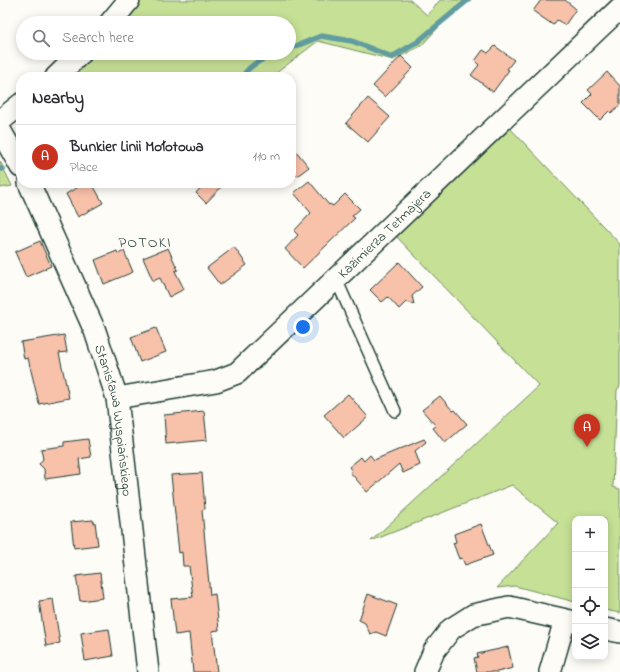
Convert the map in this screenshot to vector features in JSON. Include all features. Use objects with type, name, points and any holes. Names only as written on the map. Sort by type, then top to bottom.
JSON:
[{"type":"street","points":[[116,16],[129,0]]},
{"type":"street","name":"Kazimierza Tetmajera","points":[[117,398],[216,381],[237,373],[620,8]]},
{"type":"street","points":[[61,72],[74,60]]},
{"type":"street","points":[[0,121],[16,108]]},
{"type":"street","points":[[0,130],[16,159]]},
{"type":"street","name":"Stanisława Wyspiańskiego","points":[[31,188],[95,331],[117,398],[148,672]]},
{"type":"street","points":[[425,672],[434,651],[450,629],[474,615],[509,607],[570,621],[550,672]]},
{"type":"street","points":[[608,630],[620,632]]},
{"type":"lane","points":[[336,280],[395,411]]},
{"type":"green space","points":[[142,0],[410,0],[427,15],[440,0],[464,0],[421,46],[393,60],[318,41],[296,58],[296,16],[127,16]]},
{"type":"green space","points":[[87,60],[293,60],[278,72],[76,72]]},
{"type":"green space","points":[[508,126],[620,244],[620,386],[617,390],[613,487],[620,489],[620,613],[608,611],[608,516],[572,516],[572,601],[515,586],[497,588],[558,523],[512,485],[371,541],[539,386],[395,235]]},
{"type":"green space","points":[[0,161],[12,186],[0,188]]},
{"type":"building","points":[[541,0],[565,0],[576,9],[565,25],[557,20],[553,25],[533,11]]},
{"type":"building","points":[[495,46],[514,60],[507,69],[509,70],[493,92],[471,75],[479,65],[475,61],[483,50],[488,53]]},
{"type":"building","points":[[401,56],[413,68],[385,97],[373,86]]},
{"type":"building","points":[[607,72],[620,86],[620,105],[611,113],[609,111],[600,120],[583,103],[592,94],[588,90]]},
{"type":"building","points":[[368,98],[390,117],[368,142],[346,123]]},
{"type":"building","points":[[296,151],[309,167],[297,176],[296,175]]},
{"type":"building","points":[[309,181],[329,205],[330,204],[333,206],[345,194],[360,209],[352,216],[355,218],[303,268],[285,249],[298,235],[294,231],[311,213],[294,193]]},
{"type":"building","points":[[76,188],[95,188],[103,203],[78,217],[66,194]]},
{"type":"building","points":[[200,188],[220,188],[206,203],[196,193]]},
{"type":"building","points":[[40,241],[51,266],[26,277],[15,252]]},
{"type":"building","points":[[234,247],[247,265],[220,285],[207,268]]},
{"type":"building","points":[[168,248],[178,270],[175,271],[184,289],[169,297],[160,278],[153,281],[143,258]]},
{"type":"building","points":[[117,251],[118,254],[124,251],[133,272],[104,284],[95,260]]},
{"type":"building","points":[[399,262],[422,287],[412,296],[414,304],[406,302],[399,309],[388,297],[382,302],[370,290]]},
{"type":"building","points":[[156,328],[166,352],[140,362],[131,337]]},
{"type":"building","points":[[64,335],[67,352],[59,353],[69,398],[39,404],[28,358],[24,359],[21,342]]},
{"type":"building","points":[[348,394],[368,417],[344,438],[324,415]]},
{"type":"building","points":[[440,396],[467,424],[445,443],[433,428],[436,426],[422,410]]},
{"type":"building","points":[[204,411],[207,440],[166,444],[164,415]]},
{"type":"building","points":[[88,439],[91,457],[79,459],[81,474],[45,479],[44,469],[39,464],[43,459],[41,449],[64,446],[64,442]]},
{"type":"building","points":[[424,439],[426,442],[415,451],[420,465],[403,473],[399,464],[367,492],[350,472],[352,471],[349,467],[361,457],[364,461],[370,455],[374,460]]},
{"type":"building","points":[[202,473],[205,509],[202,510],[210,595],[215,594],[219,630],[212,631],[217,672],[193,672],[189,633],[175,635],[171,599],[193,597],[189,566],[183,566],[182,552],[179,553],[171,475]]},
{"type":"building","points":[[93,520],[93,522],[95,522],[98,545],[74,548],[71,522]]},
{"type":"building","points":[[481,524],[493,555],[465,565],[462,558],[459,559],[453,543],[456,542],[454,534]]},
{"type":"building","points":[[100,573],[103,598],[80,601],[76,576]]},
{"type":"building","points":[[368,594],[397,605],[386,636],[376,632],[370,634],[365,623],[359,620]]},
{"type":"building","points":[[53,599],[60,643],[46,646],[39,601]]},
{"type":"building","points":[[109,629],[113,656],[85,661],[81,633]]},
{"type":"building","points":[[508,647],[513,668],[497,672],[477,672],[474,658],[478,657],[477,654]]},
{"type":"waterway","points":[[296,46],[321,36],[352,41],[392,57],[416,43],[468,0]]},
{"type":"waterway","points":[[246,72],[261,60]]},
{"type":"place","name":"Bunkier Linii Mołotowa","points":[[587,447]]},
{"type":"district","name":"POTOKI","points":[[145,242]]}]
